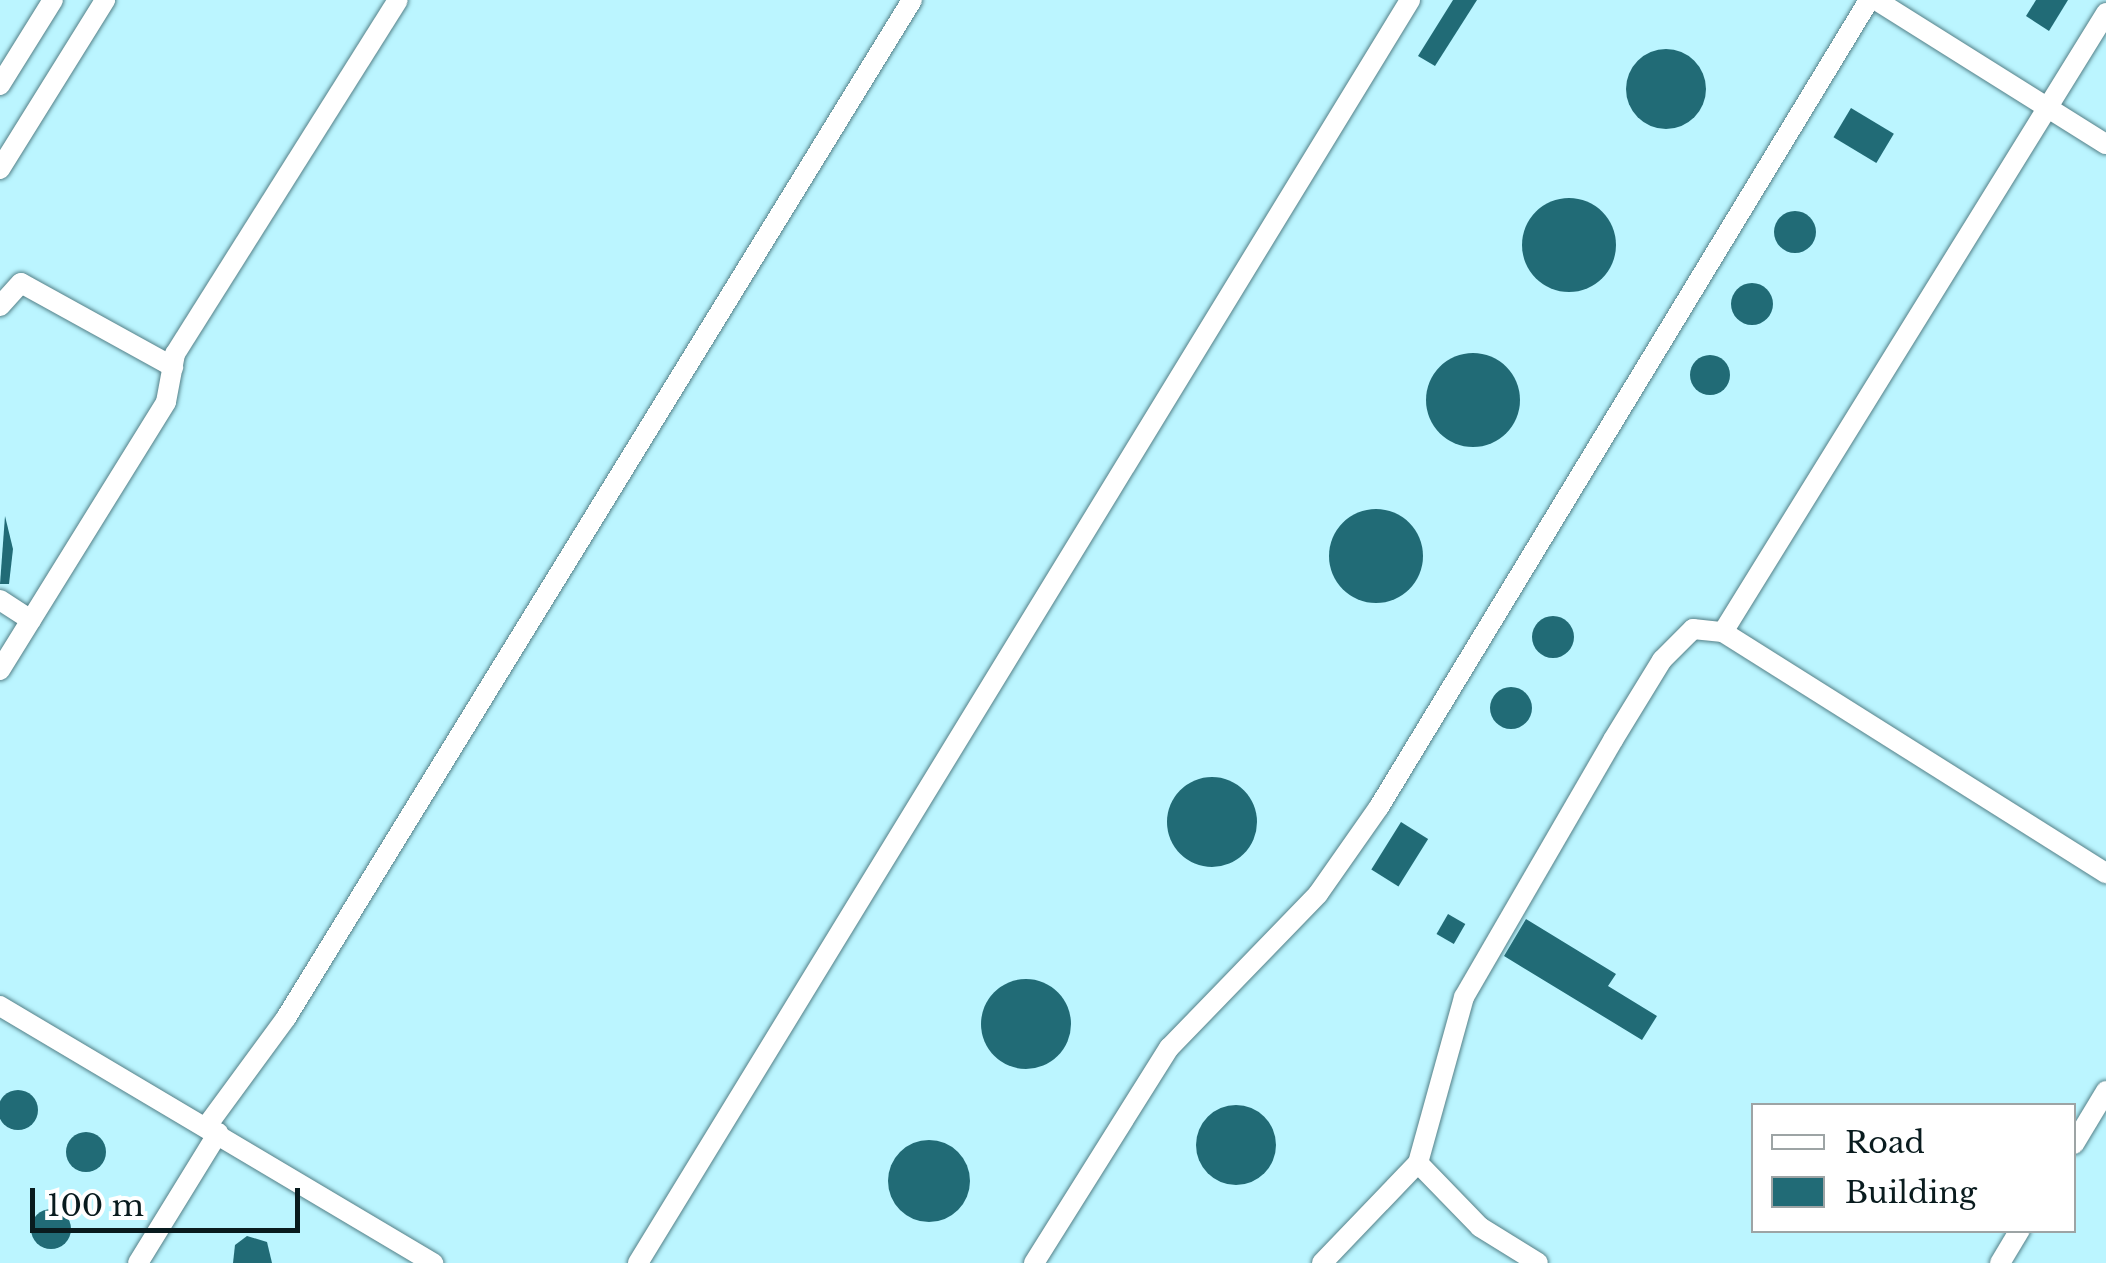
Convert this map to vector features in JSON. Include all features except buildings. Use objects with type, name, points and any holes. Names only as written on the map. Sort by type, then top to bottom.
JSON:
[{"type":"lane","points":[[0,86],[53,0]]},
{"type":"lane","points":[[0,169],[104,0]]},
{"type":"lane","points":[[0,670],[166,402],[175,354],[398,0]]},
{"type":"lane","points":[[138,1263],[212,1130],[286,1018],[912,0]]},
{"type":"lane","points":[[638,1263],[1410,0]]},
{"type":"lane","points":[[1034,1263],[1169,1048],[1318,894],[1380,807],[1873,0],[2106,144]]},
{"type":"lane","points":[[1724,632],[2106,13]]},
{"type":"lane","points":[[0,306],[21,283],[173,367]]},
{"type":"lane","points":[[0,600],[31,620]]},
{"type":"lane","points":[[1322,1263],[1418,1164],[1464,998],[1662,660],[1693,629],[1724,632],[2106,873]]},
{"type":"lane","points":[[0,1006],[433,1263]]},
{"type":"lane","points":[[2076,1141],[2106,1094]]},
{"type":"lane","points":[[1418,1164],[1480,1227],[1538,1263]]},
{"type":"lane","points":[[2000,1263],[2018,1233]]},
{"type":"shaded area","points":[[0,0],[2106,0],[2106,1263],[0,1263]]}]
